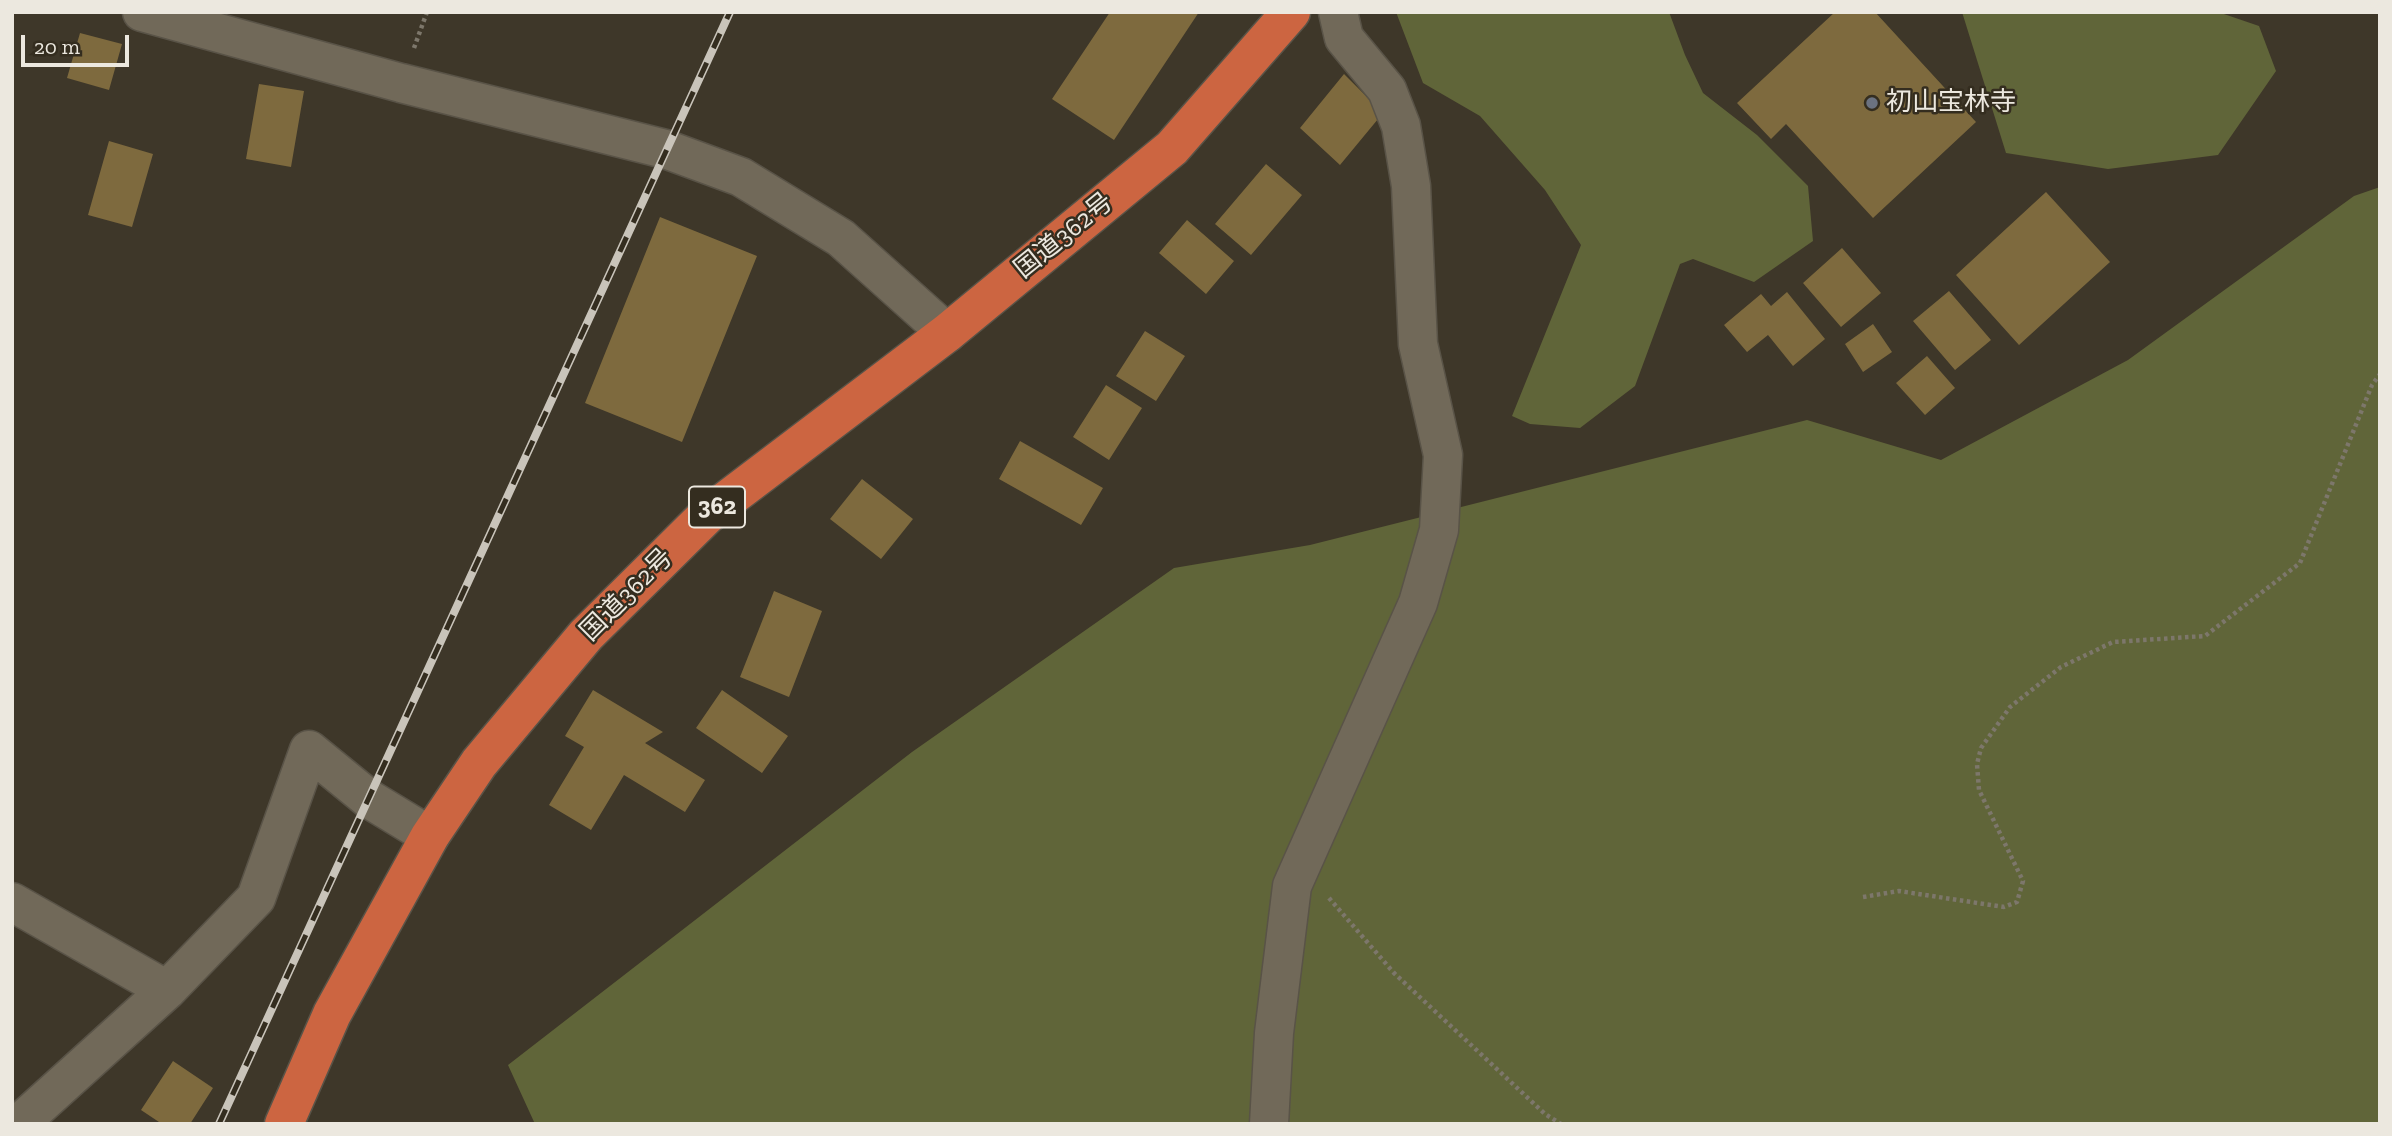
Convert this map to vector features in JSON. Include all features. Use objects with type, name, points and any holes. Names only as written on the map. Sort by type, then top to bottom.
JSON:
[{"type":"highway","name":"国道362号","points":[[284,1124],[332,1014],[430,836],[479,763],[586,635],[707,515],[947,333],[1172,148],[1291,12]]},
{"type":"street","points":[[142,12],[401,83],[665,149],[741,177],[841,238],[947,333]]},
{"type":"street","points":[[1269,1124],[1274,1033],[1292,886],[1418,603],[1439,530],[1443,455],[1418,344],[1411,186],[1401,126],[1388,90],[1344,38],[1338,12]]},
{"type":"street","points":[[19,1124],[167,990],[256,898],[309,750],[369,799],[430,836]]},
{"type":"street","points":[[12,902],[167,990]]},
{"type":"path","points":[[1863,897],[1899,891],[2004,907],[2017,902],[2023,881],[1979,790],[1977,764],[1981,748],[2010,708],[2061,667],[2113,642],[2205,636],[2252,597],[2300,563],[2372,385],[2380,374]]},
{"type":"path","points":[[1301,866],[1394,973],[1545,1114],[1561,1124]]},
{"type":"green space","points":[[1396,12],[1669,12],[1703,93],[1757,135],[1808,186],[1813,241],[1754,282],[1693,259],[1680,264],[1635,386],[1580,428],[1530,424],[1512,416],[1581,245],[1545,190],[1480,116],[1423,83]]},
{"type":"green space","points":[[1962,12],[2218,12],[2259,26],[2276,71],[2218,155],[2108,169],[2006,153]]},
{"type":"green space","points":[[2380,187],[2380,1124],[535,1124],[508,1065],[912,752],[1174,568],[1310,545],[1807,420],[1941,460],[2128,360],[2354,196]]},
{"type":"building","points":[[1110,12],[1199,12],[1114,140],[1052,99]]},
{"type":"building","points":[[1835,12],[1875,12],[1976,122],[1873,218],[1786,124],[1771,139],[1737,103]]},
{"type":"building","points":[[80,33],[122,44],[109,90],[67,78]]},
{"type":"building","points":[[1344,74],[1383,113],[1340,165],[1300,128]]},
{"type":"building","points":[[259,84],[304,91],[291,167],[246,159]]},
{"type":"building","points":[[109,141],[153,154],[132,227],[88,215]]},
{"type":"building","points":[[1266,164],[1302,195],[1251,255],[1215,224]]},
{"type":"building","points":[[2046,192],[2110,262],[2019,345],[1956,275]]},
{"type":"building","points":[[660,217],[757,256],[682,442],[585,403]]},
{"type":"building","points":[[1187,220],[1234,261],[1206,294],[1159,253]]},
{"type":"building","points":[[1842,248],[1881,293],[1841,327],[1803,283]]},
{"type":"building","points":[[1949,291],[1991,340],[1955,370],[1913,321]]},
{"type":"building","points":[[1787,292],[1825,339],[1793,366],[1768,335],[1747,352],[1724,325],[1761,294],[1771,306]]},
{"type":"building","points":[[1873,324],[1892,352],[1863,372],[1845,344]]},
{"type":"building","points":[[1145,331],[1185,356],[1156,401],[1116,376]]},
{"type":"building","points":[[1927,356],[1955,388],[1925,415],[1896,383]]},
{"type":"building","points":[[1106,385],[1142,408],[1109,460],[1073,437]]},
{"type":"building","points":[[1020,441],[1103,488],[1081,525],[999,479]]},
{"type":"building","points":[[862,479],[913,519],[881,559],[830,519]]},
{"type":"building","points":[[774,591],[822,611],[789,697],[740,677]]},
{"type":"building","points":[[593,690],[663,732],[645,743],[705,780],[685,812],[624,775],[591,830],[549,805],[584,747],[565,736]]},
{"type":"building","points":[[722,690],[788,736],[762,773],[696,728]]},
{"type":"building","points":[[173,1061],[213,1088],[190,1124],[162,1124],[141,1110]]},
{"type":"railway","points":[[219,1124],[730,12]]},
{"type":"place","name":"初山宝林寺","points":[[1872,103]]}]
